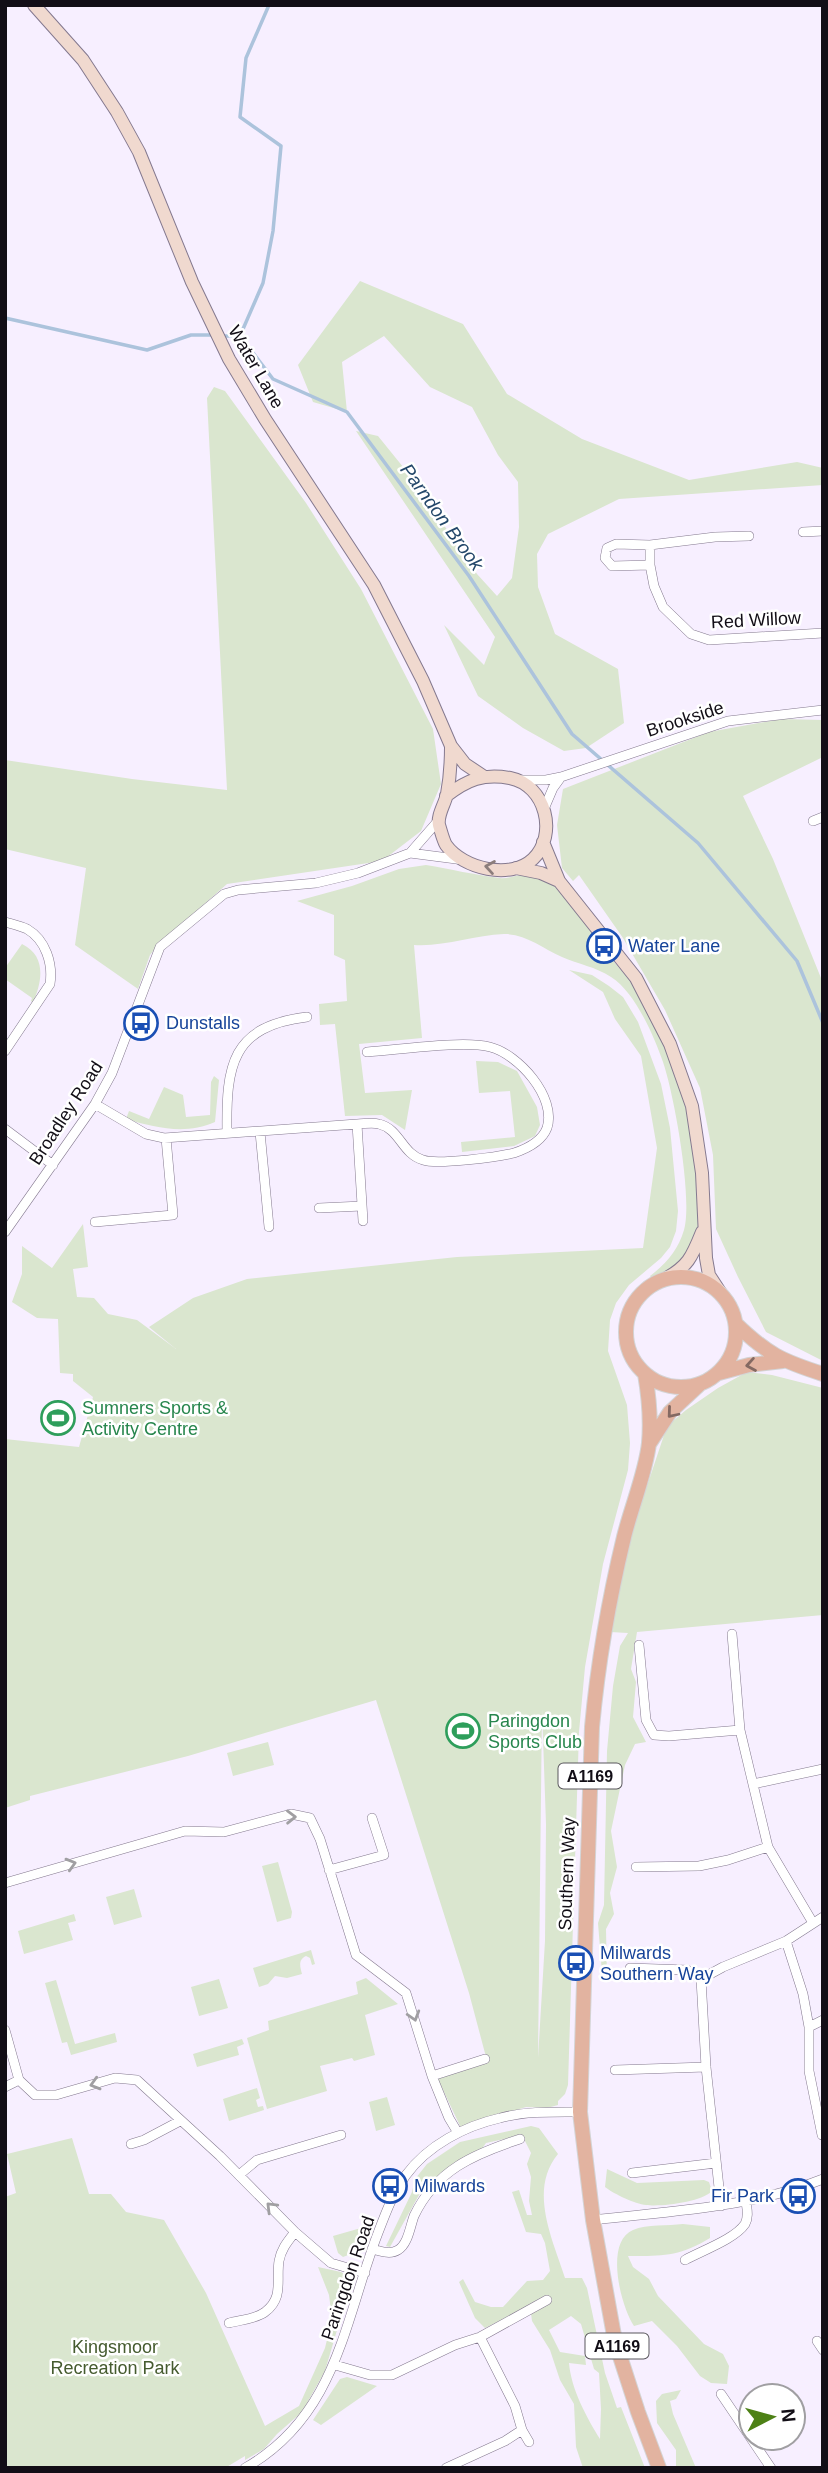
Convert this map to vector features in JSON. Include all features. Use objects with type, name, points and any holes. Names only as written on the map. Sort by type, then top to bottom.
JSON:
[{"type":"main road","name":"Water Lane","points":[[34,5],[83,60],[117,111],[139,152],[220,342],[265,419],[374,585],[413,659],[451,746],[465,764],[483,776]]},
{"type":"main road","name":"Water Lane","points":[[446,796],[451,746]]},
{"type":"main road","points":[[516,868],[533,859],[543,842],[544,809],[537,794],[522,780],[483,776],[463,783],[446,796],[438,821],[446,845],[464,860],[490,870],[516,868],[541,873],[559,881]]},
{"type":"main road","points":[[543,842],[559,881],[636,978],[670,1044],[692,1105],[702,1173],[709,1275],[733,1312],[736,1324],[733,1353],[719,1373]]},
{"type":"main road","points":[[704,1228],[690,1260],[680,1271],[640,1295],[633,1305],[626,1336],[631,1354],[645,1374],[668,1386],[681,1388],[700,1384],[719,1373],[749,1364],[783,1361]]},
{"type":"main road","points":[[663,1280],[688,1277],[707,1283],[722,1295]]},
{"type":"main road","points":[[736,1324],[757,1344],[783,1361],[823,1374]]},
{"type":"main road","name":"Southern Way","points":[[645,1374],[650,1398],[649,1445],[624,1535],[607,1612],[595,1691],[586,1873],[580,2112],[593,2220],[615,2341],[659,2468]]},
{"type":"main road","name":"Southern Way","points":[[649,1445],[670,1412],[700,1384]]},
{"type":"street","points":[[803,532],[823,531]]},
{"type":"street","points":[[650,565],[612,566],[605,558],[607,548],[616,544],[650,545],[749,536]]},
{"type":"street","name":"Red Willow","points":[[650,545],[654,586],[663,607],[691,634],[709,640],[823,633]]},
{"type":"street","name":"Brookside","points":[[522,780],[561,778],[728,721],[823,710]]},
{"type":"street","points":[[544,809],[553,788],[561,778]]},
{"type":"street","name":"Broadley Road","points":[[410,853],[438,821]]},
{"type":"street","name":"Broadley Road","points":[[5,1232],[95,1104],[113,1071],[160,947],[224,894],[335,879],[410,853],[464,860]]},
{"type":"street","points":[[5,922],[27,929],[42,943],[47,952],[52,976],[50,985],[5,1051]]},
{"type":"street","points":[[227,1133],[227,1090],[234,1059],[254,1034],[271,1024],[307,1017]]},
{"type":"street","points":[[95,1104],[146,1134],[166,1138],[378,1124],[393,1130],[407,1150],[423,1160],[451,1161],[513,1153],[535,1144],[547,1129],[543,1094],[527,1072],[510,1056],[489,1046],[460,1045],[367,1052]]},
{"type":"street","points":[[357,1124],[363,1222]]},
{"type":"street","points":[[5,1129],[53,1165]]},
{"type":"street","points":[[260,1132],[269,1227]]},
{"type":"street","points":[[95,1222],[173,1215],[166,1138]]},
{"type":"street","points":[[319,1208],[362,1206]]},
{"type":"street","points":[[732,1634],[740,1730],[768,1847],[813,1923]]},
{"type":"street","points":[[639,1645],[646,1720],[654,1735],[670,1737],[740,1730]]},
{"type":"street","points":[[753,1784],[823,1769]]},
{"type":"street","points":[[5,1883],[178,1833],[224,1832],[291,1814],[310,1818],[320,1839],[356,1955],[407,1993],[432,2076],[458,2133]]},
{"type":"street","points":[[329,1870],[384,1855],[372,1818]]},
{"type":"street","points":[[636,1867],[699,1866],[768,1847]]},
{"type":"street","points":[[701,1979],[723,1966],[786,1941],[823,1917]]},
{"type":"street","points":[[786,1941],[803,1994],[809,2027],[809,2071],[822,2135]]},
{"type":"street","points":[[630,1968],[687,1970],[701,1979]]},
{"type":"street","points":[[701,1979],[706,2067],[721,2206]]},
{"type":"street","points":[[809,2027],[823,2020]]},
{"type":"street","points":[[5,2030],[19,2080],[35,2095],[56,2095],[115,2078],[137,2080],[239,2175],[295,2232],[331,2263],[365,2273]]},
{"type":"street","points":[[432,2076],[485,2059]]},
{"type":"street","points":[[615,2070],[706,2067]]},
{"type":"street","points":[[5,2087],[19,2080]]},
{"type":"street","name":"Paringdon Road","points":[[245,2468],[285,2438],[310,2408],[334,2365],[372,2249],[393,2196],[408,2173],[425,2155],[458,2133],[500,2118],[534,2113],[580,2112]]},
{"type":"street","points":[[131,2144],[180,2121]]},
{"type":"street","points":[[239,2175],[257,2160],[341,2135]]},
{"type":"street","points":[[372,2249],[391,2253],[399,2250],[404,2245],[414,2216],[430,2189],[461,2162],[486,2150],[520,2139]]},
{"type":"street","points":[[632,2173],[716,2163]]},
{"type":"street","points":[[593,2220],[721,2206],[780,2195],[823,2179]]},
{"type":"street","points":[[685,2260],[728,2238],[744,2225],[748,2215],[747,2201]]},
{"type":"street","points":[[229,2323],[264,2313],[273,2303],[279,2290],[279,2260],[283,2248],[295,2232]]},
{"type":"street","points":[[334,2365],[370,2375],[392,2375],[455,2345],[480,2337],[547,2300]]},
{"type":"street","points":[[480,2337],[515,2406],[522,2430],[529,2442]]},
{"type":"street","points":[[721,2394],[771,2468]]},
{"type":"street","points":[[446,2468],[505,2441],[522,2430]]},
{"type":"green space","points":[[360,281],[463,324],[507,394],[582,439],[689,480],[797,462],[823,468],[823,485],[619,499],[548,534],[537,554],[538,587],[555,634],[618,669],[624,723],[586,748],[564,751],[523,728],[478,696],[444,625],[484,665],[495,637],[356,431],[378,436],[412,478],[477,574],[497,596],[512,578],[519,527],[518,482],[498,455],[472,407],[430,387],[384,336],[342,362],[347,412],[313,402],[298,365]]},
{"type":"green space","points":[[214,387],[225,391],[306,503],[361,589],[433,729],[441,784],[421,831],[382,861],[227,884],[158,945],[150,955],[138,989],[75,945],[86,868],[5,849],[5,760],[227,790],[207,398]]},
{"type":"green space","points":[[781,719],[823,720],[823,757],[743,796],[773,859],[823,983],[823,1361],[766,1332],[738,1277],[716,1229],[713,1155],[700,1088],[665,1010],[623,938],[579,875],[573,881],[562,868],[557,825],[563,789],[709,732]]},
{"type":"green space","points":[[426,865],[500,878],[530,875],[552,883],[576,907],[646,1004],[667,1047],[685,1104],[698,1169],[700,1200],[699,1226],[693,1245],[676,1266],[655,1282],[650,1276],[671,1256],[684,1230],[686,1195],[681,1146],[667,1077],[654,1040],[636,1004],[611,977],[527,939],[512,935],[414,945],[422,1038],[359,1044],[365,1093],[412,1090],[405,1130],[382,1115],[345,1116],[335,1024],[320,1025],[319,1004],[347,1001],[345,960],[334,955],[334,915],[297,901],[352,886],[399,869]]},
{"type":"green space","points":[[22,944],[36,955],[39,962],[39,987],[33,1003],[32,998],[5,979],[5,968]]},
{"type":"green space","points":[[569,970],[592,975],[609,986],[623,997],[638,1022],[661,1084],[670,1128],[678,1211],[676,1231],[670,1247],[661,1258],[629,1285],[616,1303],[610,1320],[608,1351],[627,1405],[630,1443],[628,1470],[603,1564],[585,1667],[579,1732],[568,2085],[558,2105],[547,2108],[526,2107],[461,2128],[435,2073],[486,2057],[469,1993],[376,1700],[188,1756],[30,1796],[30,1800],[5,1808],[5,1439],[79,1447],[93,1397],[73,1381],[73,1374],[60,1373],[58,1319],[37,1318],[12,1302],[22,1274],[22,1246],[52,1268],[83,1224],[88,1267],[73,1269],[77,1297],[94,1298],[108,1314],[137,1320],[176,1349],[149,1327],[193,1298],[247,1279],[457,1257],[643,1248],[657,1148],[641,1056],[615,1019],[603,992]],"holes":[[[542,1709],[546,1824],[545,1941],[538,2058]]]},
{"type":"green space","points":[[476,1061],[498,1062],[517,1071],[537,1107],[540,1125],[535,1136],[514,1146],[462,1152],[461,1142],[515,1137],[510,1091],[479,1093]]},
{"type":"green space","points":[[214,1076],[219,1080],[215,1122],[182,1129],[126,1119],[129,1111],[149,1119],[164,1087],[183,1095],[186,1117],[210,1115],[211,1082]]},
{"type":"green space","points":[[747,1372],[772,1375],[823,1388],[823,1615],[637,1632],[631,1669],[636,1682],[633,1717],[646,1742],[635,1744],[625,1765],[611,1831],[617,1867],[610,1893],[614,1914],[606,1929],[607,1980],[602,1973],[598,1923],[604,1905],[607,1751],[613,1686],[620,1646],[628,1633],[610,1632],[621,1574],[664,1435],[672,1422],[718,1388]]},
{"type":"green space","points":[[268,1742],[274,1765],[233,1776],[227,1753]]},
{"type":"green space","points":[[278,1862],[292,1912],[291,1918],[277,1922],[262,1866]]},
{"type":"green space","points":[[134,1889],[142,1917],[114,1925],[106,1897]]},
{"type":"green space","points":[[74,1914],[76,1921],[68,1923],[73,1940],[24,1954],[18,1931]]},
{"type":"green space","points":[[311,1950],[315,1964],[312,1965],[310,1958],[306,1956],[303,1958],[300,1964],[302,1974],[287,1978],[275,1976],[268,1984],[259,1987],[253,1968]]},
{"type":"green space","points":[[366,1978],[398,2004],[365,2015],[375,2055],[320,2066],[327,2091],[267,2109],[247,2038],[269,2030],[268,2021],[358,1994],[356,1982]]},
{"type":"green space","points":[[219,1979],[228,2008],[199,2016],[191,1987]]},
{"type":"green space","points":[[56,1980],[75,2044],[115,2033],[117,2042],[71,2055],[67,2042],[62,2043],[45,1983]]},
{"type":"green space","points":[[242,2039],[244,2044],[237,2047],[239,2055],[197,2067],[193,2054]]},
{"type":"green space","points":[[257,2088],[260,2098],[256,2100],[258,2107],[263,2106],[264,2110],[229,2121],[223,2099]]},
{"type":"green space","points":[[387,2097],[395,2125],[376,2131],[369,2102]]},
{"type":"green space","points":[[531,2126],[539,2128],[558,2154],[549,2168],[545,2183],[544,2199],[550,2232],[565,2278],[582,2278],[587,2288],[605,2373],[617,2408],[621,2407],[645,2468],[583,2468],[576,2447],[574,2404],[560,2380],[550,2350],[532,2321],[530,2306],[485,2328],[475,2318],[459,2282],[463,2279],[475,2302],[491,2307],[503,2307],[527,2281],[543,2280],[550,2271],[541,2234],[526,2232],[512,2192],[519,2190],[527,2215],[532,2215],[529,2201],[531,2177],[527,2164],[531,2153],[522,2135],[486,2143],[479,2153],[424,2186],[390,2247],[386,2246],[412,2192],[415,2179],[427,2164],[460,2142]],"holes":[[[571,2316],[581,2324],[594,2369],[599,2373],[600,2439],[580,2403],[570,2373],[569,2363],[586,2365],[585,2356],[560,2352],[549,2330]]]},
{"type":"green space","name":"Kingsmoor Recreation Park","points":[[72,2138],[89,2194],[111,2194],[126,2212],[164,2220],[206,2293],[265,2426],[299,2406],[325,2348],[332,2319],[329,2295],[318,2267],[341,2272],[352,2279],[325,2371],[302,2412],[264,2449],[245,2460],[245,2456],[225,2468],[5,2468],[5,2197],[16,2193],[7,2154]]},
{"type":"green space","points":[[607,2169],[637,2183],[704,2180],[709,2182],[712,2191],[700,2198],[681,2203],[641,2204],[605,2187]]},
{"type":"green space","points":[[683,2224],[710,2227],[710,2238],[689,2249],[670,2254],[628,2256],[633,2267],[649,2279],[658,2296],[704,2344],[723,2354],[729,2366],[727,2384],[711,2383],[700,2376],[677,2346],[652,2321],[634,2326],[624,2305],[617,2261],[624,2237],[639,2228]]},
{"type":"green space","points":[[361,2228],[356,2252],[343,2257],[338,2253],[333,2236]]},
{"type":"green space","points":[[347,2377],[377,2386],[321,2425],[313,2420],[340,2379]]},
{"type":"green space","points":[[681,2390],[676,2399],[670,2401],[696,2468],[676,2468],[676,2450],[657,2423],[656,2401],[662,2394]]},
{"type":"waterway","name":"Parndon Brook","points":[[269,5],[246,58],[240,117],[281,146],[273,231],[263,283],[240,336],[273,379],[347,412],[469,576],[572,734],[698,843],[797,961],[823,1023]]},
{"type":"waterway","points":[[5,318],[147,350],[191,335],[214,335]]},
{"type":"waterway","points":[[222,336],[240,336]]},
{"type":"place","name":"Water Lane","points":[[604,946]]},
{"type":"place","name":"Dunstalls","points":[[141,1023]]},
{"type":"place","name":"Sumners Sports & Activity Centre","points":[[58,1418]]},
{"type":"place","name":"Paringdon Sports Club","points":[[463,1731]]},
{"type":"place","name":"Milwards Southern Way","points":[[576,1963]]},
{"type":"place","name":"Milwards","points":[[390,2186]]},
{"type":"place","name":"Fir Park","points":[[798,2196]]}]
